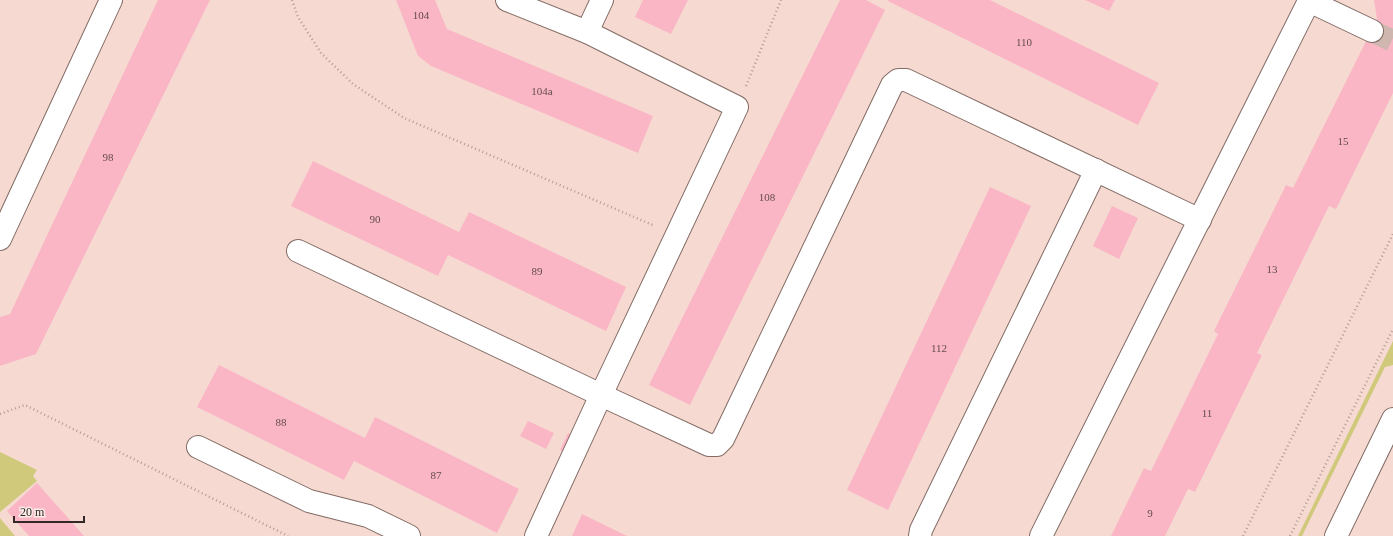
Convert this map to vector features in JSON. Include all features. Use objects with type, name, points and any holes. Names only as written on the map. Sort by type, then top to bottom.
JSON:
[{"type":"lane","points":[[0,239],[111,0]]},
{"type":"lane","points":[[507,0],[587,32],[737,107],[536,536]]},
{"type":"lane","points":[[587,32],[602,0]]},
{"type":"lane","points":[[1041,536],[1309,1],[1372,31]]},
{"type":"lane","points":[[298,251],[601,395],[708,444],[716,445],[722,439],[892,85],[898,80],[906,80],[1200,220]]},
{"type":"lane","points":[[920,536],[921,530],[1096,170]]},
{"type":"lane","points":[[1336,536],[1393,419]]},
{"type":"lane","points":[[198,447],[309,501],[368,516],[409,536]]},
{"type":"path","points":[[292,0],[298,16],[321,53],[353,84],[404,118],[677,235]]},
{"type":"path","points":[[737,107],[781,0]]},
{"type":"path","points":[[1243,536],[1393,234]]},
{"type":"path","points":[[1290,536],[1393,329]]},
{"type":"path","points":[[0,414],[25,405],[288,536]]},
{"type":"shaded area","points":[[1393,341],[1393,365],[1385,367],[1302,536],[1298,536]]},
{"type":"shaded area","points":[[0,452],[37,470],[33,476],[37,481],[0,512]]},
{"type":"shaded area","points":[[0,518],[15,536],[0,536]]},
{"type":"building","points":[[158,0],[210,0],[36,354],[0,366],[0,317],[10,314]]},
{"type":"building","points":[[396,0],[435,0],[447,29],[653,116],[638,153],[431,66],[418,56]]},
{"type":"building","points":[[643,0],[688,0],[671,34],[635,17]]},
{"type":"building","points":[[840,0],[866,0],[885,10],[690,405],[649,385]]},
{"type":"building","points":[[990,0],[1159,83],[1138,125],[888,1]]},
{"type":"building","points":[[1085,0],[1115,0],[1109,11]]},
{"type":"building","points":[[1374,0],[1393,0],[1393,93],[1336,209],[1329,206],[1257,353],[1262,355],[1195,492],[1188,489],[1165,536],[1111,536],[1144,468],[1151,471],[1218,334],[1214,331],[1286,185],[1293,188],[1377,19]]},
{"type":"building","points":[[313,161],[459,232],[469,212],[626,287],[606,331],[448,255],[438,276],[291,206]]},
{"type":"building","points":[[990,187],[1031,206],[888,510],[847,490]]},
{"type":"building","points":[[1112,206],[1138,218],[1119,259],[1093,246]]},
{"type":"building","points":[[219,365],[365,438],[375,417],[519,489],[497,533],[354,461],[344,480],[197,407]]},
{"type":"building","points":[[528,421],[554,433],[546,449],[520,436]]},
{"type":"building","points":[[568,433],[572,435],[565,452],[560,450]]},
{"type":"building","points":[[37,483],[84,536],[29,536],[7,511]]},
{"type":"building","points":[[582,514],[627,536],[572,536]]},
{"type":"tunnel","points":[[1372,31],[1393,41]]}]
